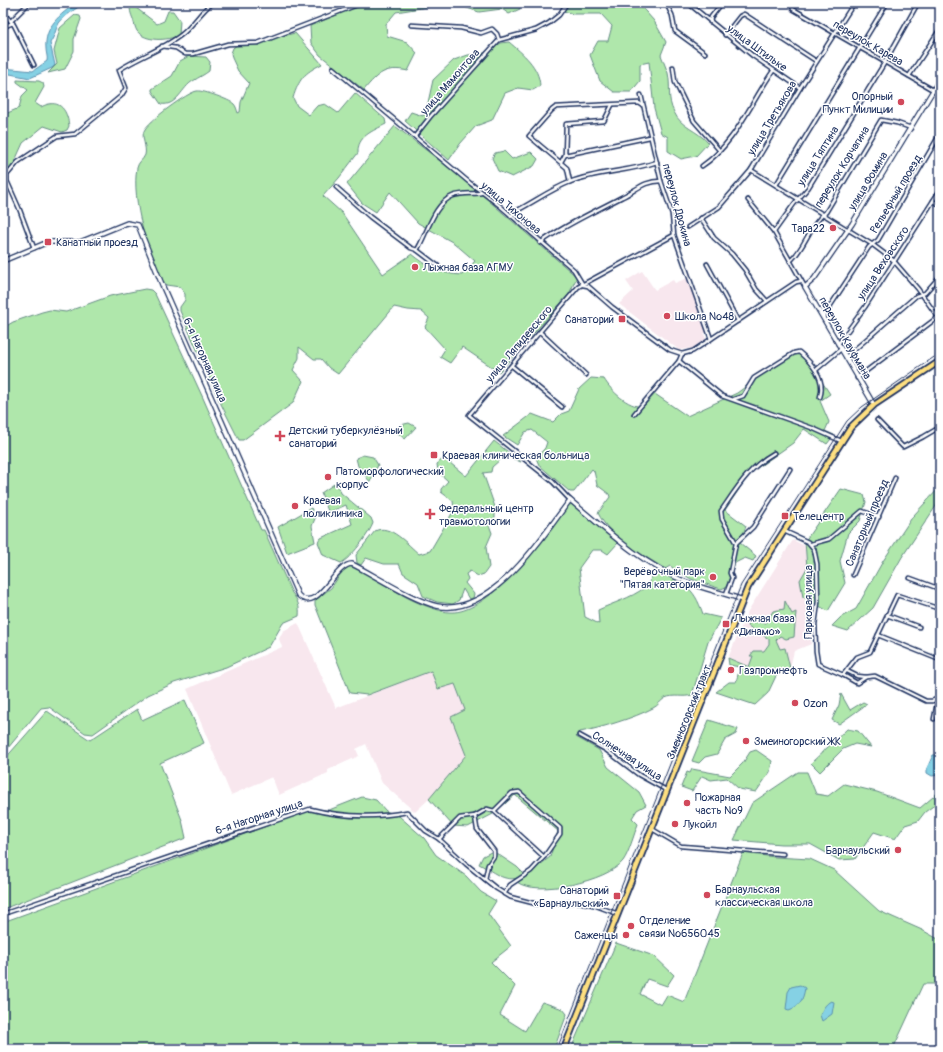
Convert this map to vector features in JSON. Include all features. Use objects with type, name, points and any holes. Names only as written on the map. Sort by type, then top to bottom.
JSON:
[{"type":"highway","name":"Змеиногорский тракт","points":[[564,1049],[743,600],[758,569],[841,441],[858,419],[874,405],[940,361]]},
{"type":"street","points":[[3,27],[12,22],[29,3]]},
{"type":"street","points":[[3,260],[34,248],[7,181],[7,175],[18,162],[57,136],[74,134],[121,96],[126,88],[119,70],[183,34],[203,9],[212,3]]},
{"type":"street","points":[[161,46],[176,48],[185,54],[194,54],[228,44],[258,43],[362,3]]},
{"type":"street","points":[[499,40],[536,30],[549,24],[559,15],[567,3]]},
{"type":"street","points":[[666,3],[672,15],[675,31],[705,53]]},
{"type":"street","name":"улица Штильке","points":[[688,3],[725,35],[800,88]]},
{"type":"street","points":[[710,22],[711,17],[722,3]]},
{"type":"street","name":"переулок Карева","points":[[792,3],[794,9],[940,94]]},
{"type":"street","name":"улица Третьякова","points":[[688,227],[723,203],[751,170],[816,61],[854,3]]},
{"type":"street","points":[[776,185],[887,3]]},
{"type":"street","name":"улица Тяптина","points":[[774,232],[799,199],[885,62],[918,3]]},
{"type":"street","points":[[3,8],[12,22],[34,65]]},
{"type":"street","points":[[725,35],[740,16],[744,14],[816,61]]},
{"type":"street","name":"улица Мамонтова","points":[[411,25],[461,28],[481,33],[492,29],[497,34],[499,40],[430,117],[415,136]]},
{"type":"street","points":[[909,76],[940,29]]},
{"type":"street","points":[[673,67],[675,82],[694,121],[720,151]]},
{"type":"street","name":"улица Тихонова","points":[[333,68],[481,193],[511,216],[540,243],[578,274],[584,285],[588,286],[612,307],[670,350],[682,354]]},
{"type":"street","points":[[702,166],[720,151],[734,134],[761,88],[774,71]]},
{"type":"street","name":"улица Фомина","points":[[805,287],[814,279],[848,230],[940,79]]},
{"type":"street","name":"переулок Дрокина","points":[[641,95],[650,137],[672,214],[674,234],[711,339]]},
{"type":"street","points":[[570,182],[569,171],[530,138],[529,134],[556,107],[638,103],[642,105]]},
{"type":"street","points":[[561,163],[565,155],[566,124],[604,121],[612,105]]},
{"type":"street","name":"переулок Корчагина","points":[[790,261],[797,254],[815,222],[823,214],[881,120],[897,122],[911,128]]},
{"type":"street","name":"Рельефный проезд","points":[[822,318],[869,247],[878,240],[940,134]]},
{"type":"street","points":[[565,155],[650,137]]},
{"type":"street","points":[[511,216],[518,210],[570,182],[603,173],[634,169],[657,162]]},
{"type":"street","points":[[751,170],[873,245],[893,260],[922,294],[940,320]]},
{"type":"street","points":[[540,243],[568,225],[624,197],[638,186],[654,181],[662,181]]},
{"type":"street","points":[[336,187],[370,218],[438,266]]},
{"type":"street","name":"улица Веховского","points":[[838,344],[865,307],[893,260],[940,190]]},
{"type":"street","points":[[416,250],[424,239],[428,226],[443,202],[453,195],[481,193]]},
{"type":"street","name":"переулок Кауфмана","points":[[748,200],[774,232],[822,318],[874,405]]},
{"type":"street","points":[[933,201],[940,205]]},
{"type":"street","points":[[701,218],[714,238],[732,254],[745,270],[756,289],[767,301]]},
{"type":"street","name":"6-я Нагорная улица","points":[[34,248],[48,242],[80,242],[127,223],[138,225],[163,287],[298,595],[305,600],[313,599],[343,566],[352,564],[424,601],[449,608],[467,605],[482,597],[511,574],[570,500]]},
{"type":"street","points":[[584,285],[644,249],[674,234]]},
{"type":"street","points":[[707,264],[738,320]]},
{"type":"street","points":[[845,357],[916,296],[925,294],[940,276]]},
{"type":"street","points":[[634,414],[679,361],[682,354],[693,351],[801,280]]},
{"type":"street","name":"улица Ляпидевского","points":[[570,500],[553,482],[469,415],[578,287],[584,285]]},
{"type":"street","points":[[857,378],[938,317]]},
{"type":"street","points":[[540,332],[586,375]]},
{"type":"street","points":[[816,370],[841,349]]},
{"type":"street","points":[[731,399],[743,396],[754,378],[794,353],[799,352],[816,370],[821,381],[820,397]]},
{"type":"street","points":[[679,361],[714,391],[731,399],[812,428],[841,441]]},
{"type":"street","points":[[512,366],[562,407]]},
{"type":"street","points":[[877,420],[903,447],[940,427]]},
{"type":"street","points":[[736,542],[722,519],[721,511],[745,476],[760,461],[774,453]]},
{"type":"street","points":[[725,594],[732,578],[730,573],[736,542],[753,527],[790,469]]},
{"type":"street","name":"Санаторный проезд","points":[[853,575],[895,478]]},
{"type":"street","points":[[570,500],[614,537],[654,566],[684,582],[743,600]]},
{"type":"street","points":[[784,531],[811,544],[829,539],[862,511],[879,517]]},
{"type":"street","name":"Парковая улица","points":[[811,544],[817,564],[818,602],[815,624],[817,662],[857,683],[866,677],[875,676],[926,701],[932,701],[939,698]]},
{"type":"street","points":[[910,578],[940,590]]},
{"type":"street","points":[[843,675],[857,657],[870,652],[897,595],[940,609]]},
{"type":"street","points":[[887,615],[919,628]]},
{"type":"street","points":[[878,635],[940,660]]},
{"type":"street","points":[[847,671],[857,676],[866,677]]},
{"type":"street","points":[[934,719],[940,688]]},
{"type":"street","name":"Солнечная улица","points":[[579,735],[606,750],[639,775],[667,790]]},
{"type":"street","points":[[494,811],[512,793],[519,792],[560,828],[560,834],[544,857],[531,871],[510,885],[504,894]]},
{"type":"street","name":"6-я Нагорная улица","points":[[3,914],[310,809],[319,813],[346,816],[407,812],[426,831],[439,839],[504,894],[532,904],[580,902],[594,905],[618,914]]},
{"type":"street","points":[[439,839],[460,818],[475,816],[483,809],[490,809],[544,857]]},
{"type":"street","points":[[475,816],[477,828],[494,851],[494,856],[488,865],[485,879]]},
{"type":"street","points":[[652,829],[682,846],[783,854]]},
{"type":"shaded area","name":"Школа №48","points":[[642,271],[655,290],[673,280],[675,283],[688,278],[706,332],[704,334],[706,339],[693,348],[679,350],[619,304],[633,291],[626,281]]},
{"type":"shaded area","points":[[793,540],[805,546],[807,568],[803,597],[808,606],[811,644],[794,651],[790,668],[749,667],[728,658],[748,611]]},
{"type":"shaded area","points":[[298,623],[336,708],[431,671],[454,683],[465,710],[451,717],[466,755],[429,799],[415,812],[382,783],[366,744],[356,749],[359,756],[328,770],[328,773],[279,795],[272,777],[231,795],[187,689],[282,647],[279,639],[283,631]]},
{"type":"green space","points":[[372,3],[518,3],[520,9],[509,14],[502,9],[479,12],[464,7],[446,4],[396,12],[386,24],[387,36],[407,42],[417,53],[408,71],[394,69],[383,72],[378,75],[364,90],[320,55],[311,43],[310,26],[360,5]]},
{"type":"green space","points":[[565,3],[638,3],[654,21],[666,42],[661,55],[668,73],[672,107],[681,122],[708,143],[696,156],[681,159],[668,151],[668,137],[661,133],[654,108],[649,62],[640,64],[640,81],[631,92],[614,92],[600,81],[590,55],[598,41],[608,41],[612,26],[601,14],[573,14],[561,10]]},
{"type":"green space","points":[[131,4],[157,24],[164,21],[168,11],[173,11],[180,21],[179,35],[163,39],[151,39],[141,35],[135,27],[130,12]]},
{"type":"green space","points":[[75,15],[80,16],[81,19],[74,39],[74,51],[65,69],[48,73],[57,64],[54,51],[60,28]]},
{"type":"green space","points":[[295,33],[322,64],[311,70],[300,81],[293,98],[297,106],[309,115],[317,106],[325,104],[338,113],[355,93],[385,119],[386,124],[363,138],[358,147],[358,153],[323,196],[342,213],[383,274],[412,254],[435,269],[462,275],[475,261],[454,243],[418,223],[390,192],[376,212],[362,203],[347,184],[395,126],[466,181],[577,277],[569,294],[499,372],[462,347],[450,363],[440,357],[445,349],[425,327],[429,318],[421,311],[394,307],[338,374],[329,368],[321,359],[314,359],[299,347],[299,358],[293,370],[303,381],[293,403],[243,440],[239,440],[220,402],[180,311],[180,307],[185,300],[185,294],[180,287],[166,285],[159,274],[147,245],[142,228],[136,195],[137,168],[138,164],[145,155],[144,131],[152,121],[185,96],[200,91],[232,102],[238,113],[240,112],[241,102],[249,83],[238,71],[232,58],[231,53],[233,48],[238,44],[258,42]]},
{"type":"green space","points":[[509,42],[525,56],[533,66],[537,72],[540,86],[533,90],[518,88],[505,93],[492,120],[476,126],[460,144],[449,160],[405,121],[411,112],[423,116],[427,107],[433,80],[454,60],[468,55],[482,54],[501,43]]},
{"type":"green space","points":[[189,56],[206,57],[210,62],[209,71],[189,84],[171,103],[161,104],[152,89],[172,76],[180,61]]},
{"type":"green space","points":[[17,80],[39,81],[43,83],[44,87],[35,103],[41,107],[47,104],[57,104],[61,106],[66,114],[69,126],[67,130],[62,132],[44,126],[23,143],[14,163],[3,177],[3,115],[19,108],[22,96],[28,90],[17,82]]},
{"type":"green space","points":[[504,151],[512,159],[531,152],[538,159],[534,166],[512,177],[498,171],[492,158],[495,153]]},
{"type":"green space","points":[[145,289],[151,290],[155,294],[261,530],[264,530],[292,593],[296,598],[299,607],[299,616],[283,623],[269,647],[226,667],[174,683],[148,695],[93,734],[85,733],[49,707],[41,708],[3,754],[3,328],[13,322],[42,312],[50,310],[66,312],[110,296]]},
{"type":"green space","points":[[794,351],[805,356],[830,394],[820,401],[829,422],[825,431],[834,435],[827,444],[804,429],[793,443],[750,473],[725,510],[746,526],[740,543],[756,556],[753,561],[745,558],[735,563],[726,587],[721,589],[691,579],[670,566],[665,569],[618,538],[603,522],[598,513],[610,497],[609,494],[597,485],[594,471],[592,469],[574,492],[570,492],[539,465],[536,458],[545,448],[547,442],[532,430],[525,432],[517,445],[503,436],[532,414],[553,422],[561,414],[569,411],[579,389],[591,378],[604,379],[620,398],[631,404],[643,407],[655,394],[687,416],[737,393]]},
{"type":"green space","points":[[409,423],[416,427],[405,439],[395,431],[400,425]]},
{"type":"green space","points":[[494,441],[521,462],[500,453],[501,459],[492,467],[491,472],[483,473],[495,507],[495,517],[489,525],[492,533],[486,547],[489,567],[484,574],[478,576],[470,571],[466,574],[468,579],[465,583],[474,594],[473,598],[469,599],[463,589],[459,600],[453,604],[437,602],[423,596],[418,583],[403,573],[399,564],[384,564],[366,558],[361,565],[357,563],[356,555],[375,531],[381,529],[393,532],[419,554],[430,551],[454,510],[453,501],[441,492],[441,489],[448,481],[438,472],[437,464],[444,458],[466,476]]},
{"type":"green space","points":[[363,455],[373,457],[378,465],[370,482],[358,466],[356,458]]},
{"type":"green space","points":[[337,482],[341,493],[371,518],[373,523],[359,545],[345,561],[341,563],[323,555],[318,542],[321,538],[352,524],[346,505],[330,512],[328,511],[321,493]]},
{"type":"green space","points":[[940,487],[940,500],[902,557],[873,608],[848,631],[832,626],[841,617],[856,609],[883,561],[913,516]]},
{"type":"green space","points":[[841,489],[864,495],[866,502],[860,521],[848,533],[840,561],[845,583],[828,611],[803,597],[800,580],[807,568],[805,541]]},
{"type":"green space","points":[[570,503],[618,543],[608,554],[602,550],[592,550],[579,568],[585,617],[599,624],[598,610],[639,592],[658,571],[686,586],[695,597],[703,614],[721,618],[708,642],[692,695],[672,696],[665,698],[655,707],[645,712],[598,728],[580,732],[576,737],[599,750],[608,767],[639,792],[646,805],[637,810],[632,818],[638,824],[623,861],[603,875],[588,880],[572,885],[539,888],[526,886],[517,882],[550,857],[558,831],[515,795],[493,814],[468,827],[453,826],[429,799],[466,755],[451,717],[465,710],[455,684],[438,689],[431,671],[367,695],[350,693],[315,605],[315,600],[331,588],[344,569],[349,566],[367,574],[412,600],[424,605],[447,612],[466,609],[483,600],[517,570]]},
{"type":"green space","points":[[311,508],[316,516],[312,526],[315,542],[287,553],[278,527]]},
{"type":"green space","points":[[785,601],[792,614],[796,612],[794,637],[786,639],[780,636],[776,640],[780,649],[785,648],[790,668],[776,676],[768,693],[755,705],[716,692],[729,682],[736,682],[740,667],[729,665],[728,658],[749,667],[753,656],[750,656],[754,651],[764,651],[769,644],[769,639],[748,626],[749,621],[766,623],[773,611],[784,609]]},
{"type":"green space","points":[[841,694],[850,710],[863,702],[867,704],[839,724],[832,720],[839,705]]},
{"type":"green space","points":[[185,700],[204,743],[160,763],[182,820],[186,838],[3,909],[3,761],[47,711],[90,740],[137,709],[142,720]]},
{"type":"green space","points":[[709,720],[738,729],[736,734],[725,740],[717,754],[705,757],[699,763],[692,761]]},
{"type":"green space","points":[[847,729],[858,731],[871,747],[855,744],[843,749],[820,772],[811,763]]},
{"type":"green space","points":[[756,750],[772,761],[770,772],[756,792],[739,789],[727,778],[711,780],[702,776],[692,791],[681,787],[687,772],[690,773],[692,769],[730,776],[743,763],[750,752]]},
{"type":"green space","points":[[798,772],[807,772],[816,794],[828,796],[844,784],[877,792],[920,808],[940,791],[940,801],[925,812],[918,821],[905,825],[895,839],[874,832],[855,859],[839,860],[810,844],[781,844],[734,840],[752,803]]},
{"type":"green space","points":[[362,797],[376,800],[386,811],[399,816],[424,838],[436,855],[466,876],[481,892],[496,901],[488,914],[511,946],[491,962],[515,986],[500,1015],[525,1031],[542,1002],[563,1009],[567,1014],[554,1049],[3,1049],[3,922],[308,811],[329,810]]},
{"type":"green space","points":[[493,851],[517,867],[525,875],[512,879],[501,877],[479,864],[483,856]]},
{"type":"green space","points":[[743,853],[810,859],[834,870],[879,911],[922,930],[940,940],[940,984],[923,984],[893,1049],[571,1049],[616,943],[654,956],[674,975],[667,986],[647,979],[640,994],[661,1005],[667,995],[684,1002]]},
{"type":"water","points":[[76,3],[84,3],[61,20],[50,43],[55,65],[52,68],[30,78],[5,73],[3,76],[3,68],[33,71],[47,61],[46,41],[50,28],[64,12]]},
{"type":"water","points":[[933,755],[940,755],[940,775],[932,776],[927,773],[927,768]]},
{"type":"water","points":[[800,985],[805,988],[800,1002],[796,1007],[789,1010],[786,1009],[788,992],[791,987]]},
{"type":"water","points":[[831,1001],[834,1002],[832,1014],[822,1021],[820,1015],[826,1005]]},
{"type":"tram line","points":[[557,1049],[741,585],[847,421],[862,407],[940,353]]},
{"type":"place","name":"Опорный Пункт Милиции","points":[[901,102]]},
{"type":"place","name":"Тара22","points":[[833,228]]},
{"type":"place","name":"Канатный проезд","points":[[48,242]]},
{"type":"place","name":"Лыжная база АГМУ","points":[[415,267]]},
{"type":"place","name":"Школа №48","points":[[667,316]]},
{"type":"place","name":"Санаторий","points":[[622,319]]},
{"type":"place","name":"Детский туберкулёзный санаторий","points":[[280,436]]},
{"type":"place","name":"Краевая клиническая больница","points":[[434,455]]},
{"type":"place","name":"Патоморфологический корпус","points":[[328,477]]},
{"type":"place","name":"Краевая поликлиника","points":[[295,506]]},
{"type":"place","name":"Федеральный центр травмотологии","points":[[430,514]]},
{"type":"place","name":"Телецентр","points":[[785,516]]},
{"type":"place","name":"Верёвочный парк \"Пятая категория\"","points":[[713,577]]},
{"type":"place","name":"Лыжная база «Динамо»","points":[[726,624]]},
{"type":"place","name":"Газпромнефть","points":[[731,670]]},
{"type":"place","name":"Ozon","points":[[795,703]]},
{"type":"place","name":"Змеиногорский ЖК","points":[[746,741]]},
{"type":"place","name":"Пожарная часть №9","points":[[687,803]]},
{"type":"place","name":"Лукойл","points":[[675,824]]},
{"type":"place","name":"Барнаульский","points":[[898,850]]},
{"type":"place","name":"Барнаульская классическая школа","points":[[707,895]]},
{"type":"place","name":"Санаторий «Барнаульский»","points":[[617,896]]},
{"type":"place","name":"Отделение связи №656045","points":[[631,926]]},
{"type":"place","name":"Саженцы","points":[[626,935]]}]
